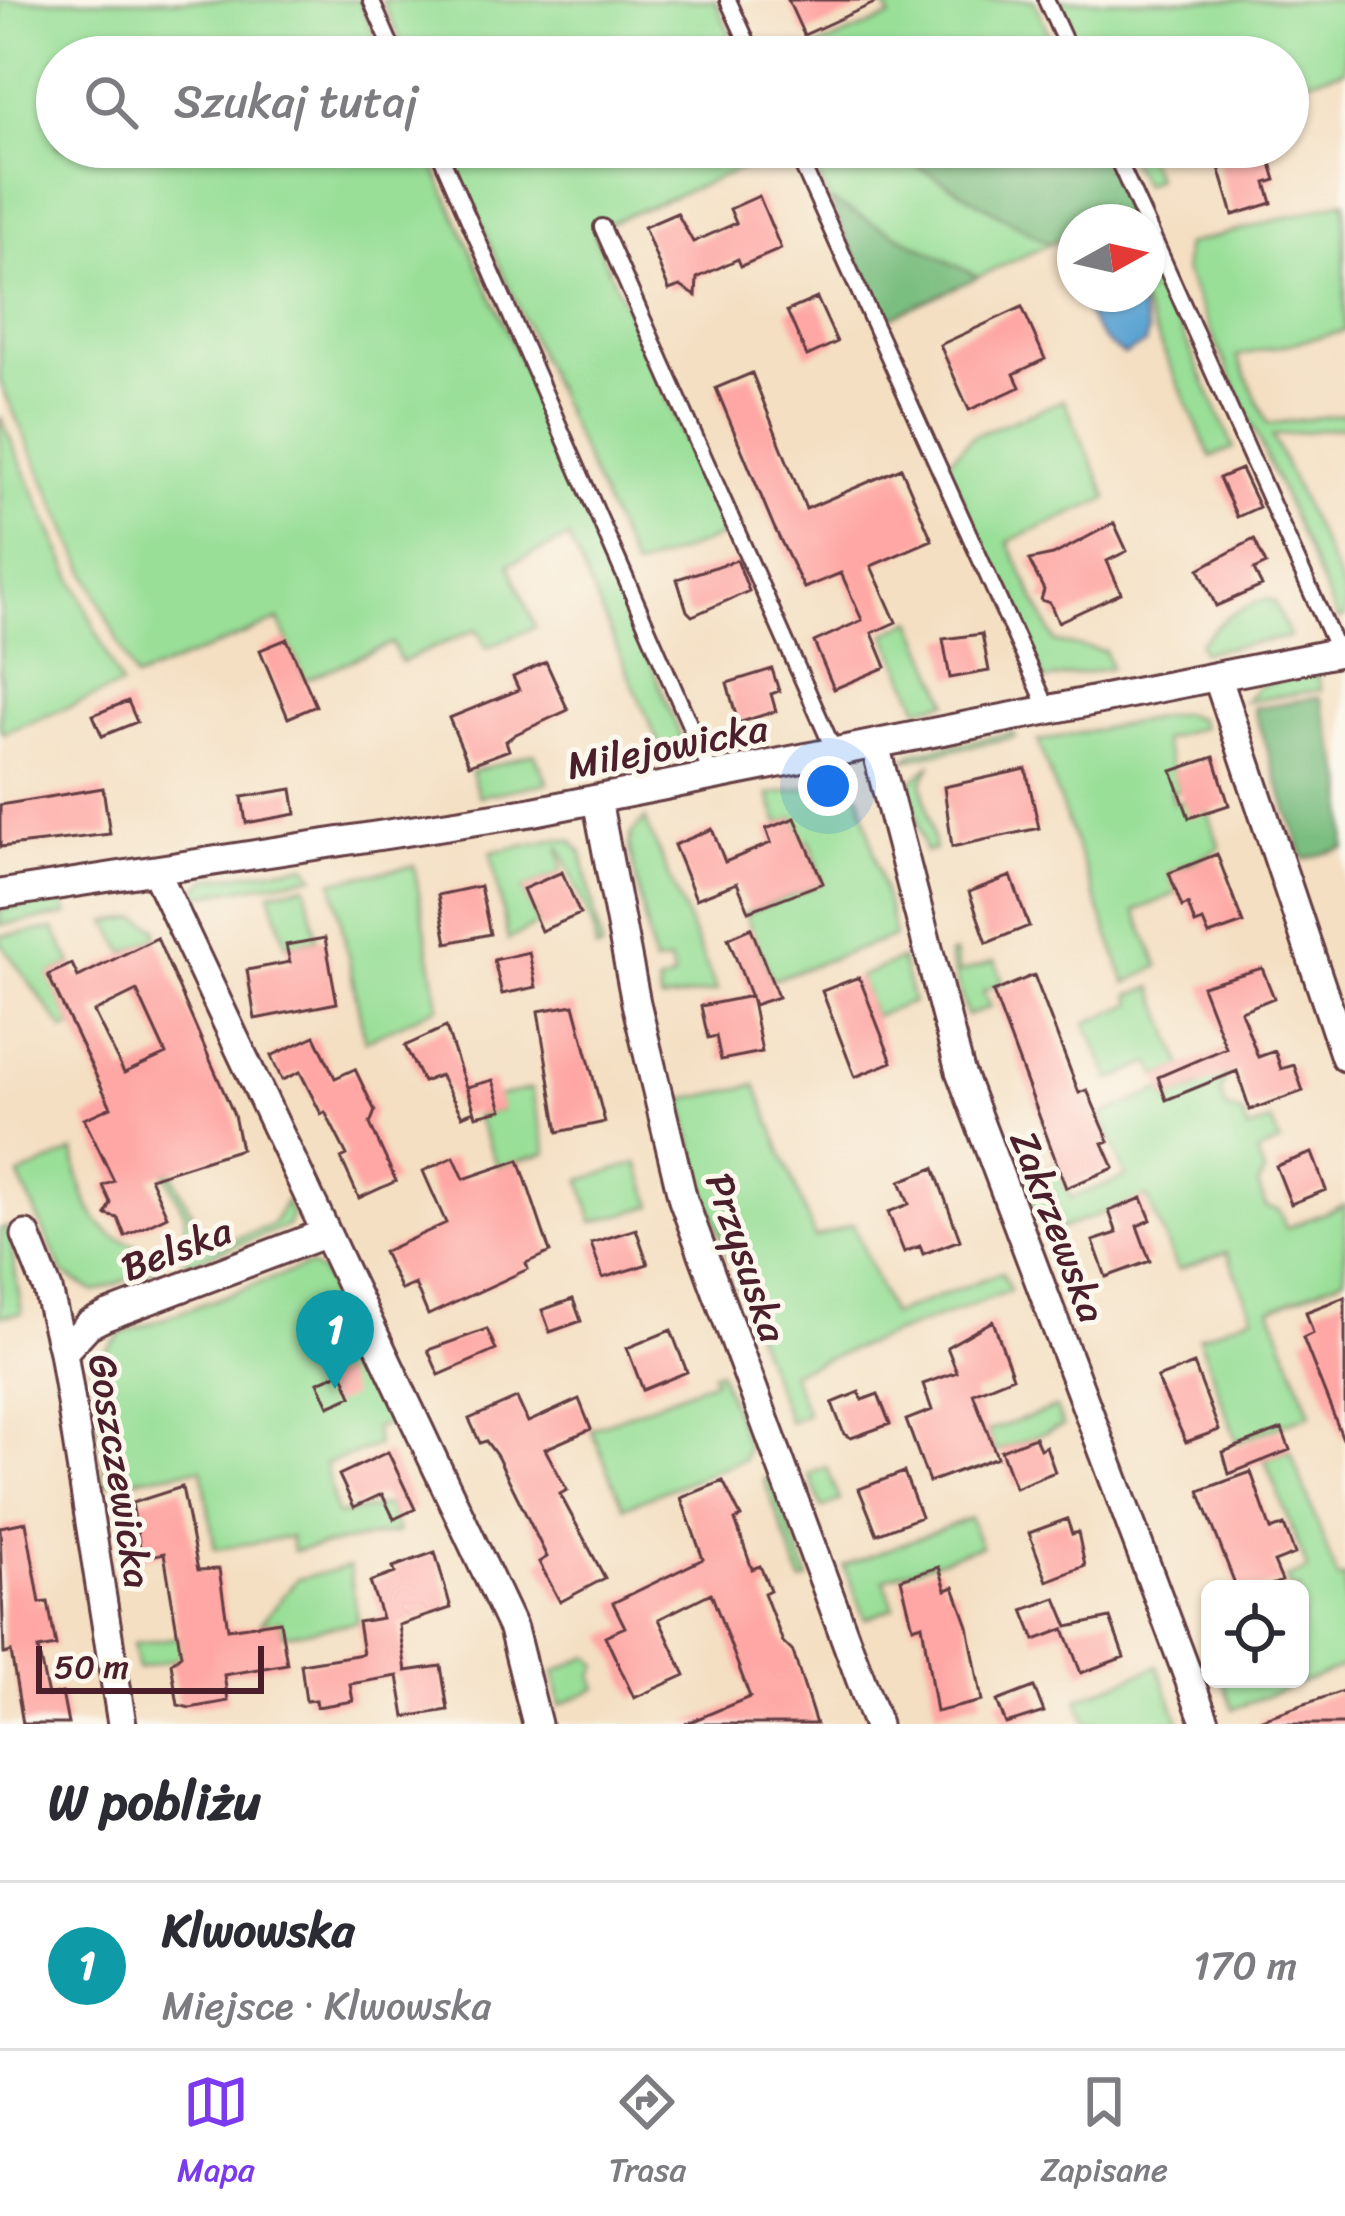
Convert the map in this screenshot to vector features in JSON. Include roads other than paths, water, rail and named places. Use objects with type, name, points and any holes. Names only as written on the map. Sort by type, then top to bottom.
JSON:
[{"type":"street","name":"Milejowicka","points":[[0,894],[597,800],[1342,652]]},
{"type":"street","points":[[1217,676],[1345,1057]]},
{"type":"street","name":"Zakrzewska","points":[[875,745],[960,1071],[1206,1724]]},
{"type":"street","name":"Przysuska","points":[[597,800],[641,1026],[683,1200],[877,1724]]},
{"type":"street","points":[[156,872],[513,1629],[537,1724]]},
{"type":"street","name":"Belska","points":[[63,1352],[88,1325],[106,1316],[326,1233]]},
{"type":"street","name":"Goszczewicka","points":[[26,1235],[48,1290],[63,1352],[122,1724]]},
{"type":"lane","points":[[370,0],[386,36]]},
{"type":"lane","points":[[728,0],[744,36]]},
{"type":"lane","points":[[1046,0],[1062,36]]},
{"type":"lane","points":[[446,168],[713,778]]},
{"type":"lane","points":[[803,168],[1048,709]]},
{"type":"lane","points":[[1122,168],[1138,204]]},
{"type":"lane","points":[[602,227],[835,753]]},
{"type":"lane","points":[[1165,263],[1342,652]]},
{"type":"water","points":[[1086,312],[1142,312],[1148,332],[1145,344],[1124,355],[1098,332]]},
{"type":"place","name":"Klwowska","points":[[335,1389]]}]
